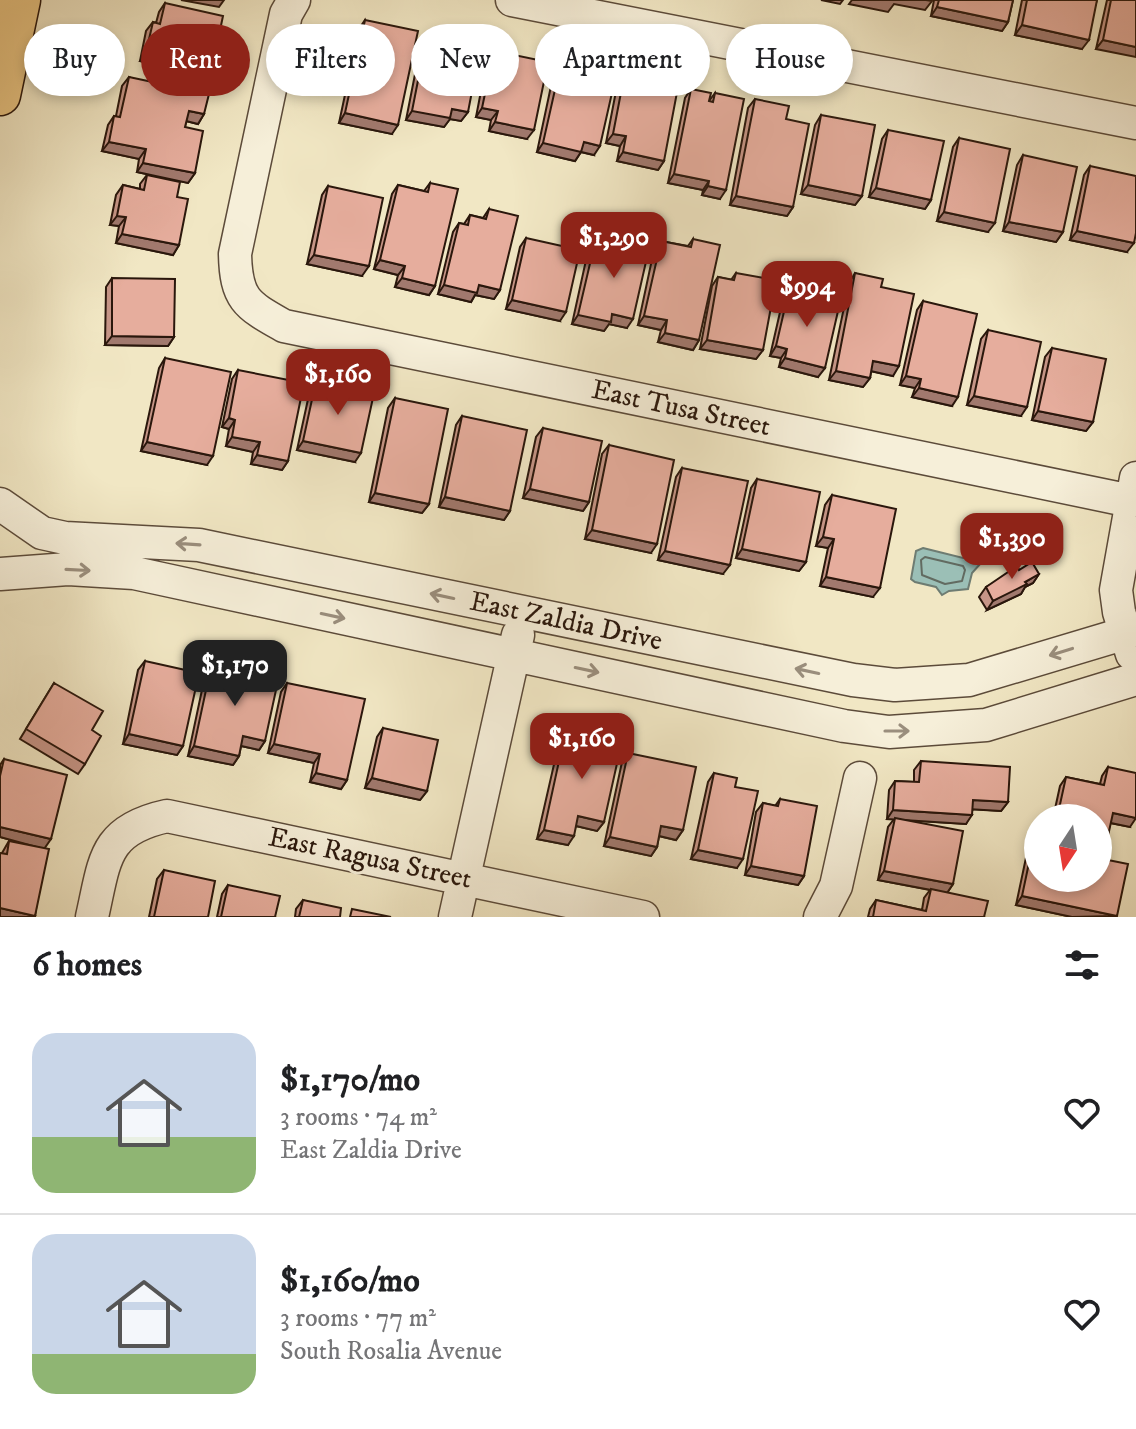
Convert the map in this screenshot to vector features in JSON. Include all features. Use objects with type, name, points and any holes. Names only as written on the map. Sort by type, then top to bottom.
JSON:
[{"type":"main road","points":[[0,95],[20,0]]},
{"type":"street","name":"East Tusa Street","points":[[294,0],[286,14],[235,254],[241,294],[257,310],[284,326],[1134,490]]},
{"type":"street","points":[[512,0],[1136,123]]},
{"type":"street","points":[[1134,490],[1116,590],[1131,632],[1136,665]]},
{"type":"street","name":"East Zaldia Drive","points":[[0,504],[42,533],[65,538],[199,545],[853,680],[895,685],[969,680],[1131,632]]},
{"type":"street","name":"East Zaldia Drive","points":[[0,574],[68,569],[134,573],[844,726],[889,732],[986,725],[1136,679]]},
{"type":"street","points":[[455,917],[523,612]]},
{"type":"street","points":[[820,917],[836,886],[860,778]]},
{"type":"street","name":"East Ragusa Street","points":[[92,917],[104,862],[117,837],[143,822],[167,816],[643,917]]},
{"type":"water","points":[[923,548],[963,558],[975,552],[982,557],[972,573],[968,589],[942,595],[936,587],[911,579],[916,551]]},
{"type":"building","points":[[939,0],[1013,0],[1008,22],[937,7]]},
{"type":"building","points":[[1027,0],[1097,0],[1089,40],[1022,25]]},
{"type":"building","points":[[1111,0],[1136,0],[1136,47],[1103,40]]},
{"type":"building","points":[[165,3],[223,16],[221,24],[160,24]]},
{"type":"building","points":[[365,20],[384,24],[364,24]]},
{"type":"building","points":[[395,26],[411,30],[411,64],[398,125],[345,113],[349,96],[395,96]]},
{"type":"building","points":[[519,56],[535,59],[535,96],[541,96],[534,130],[495,122],[498,111],[482,108],[485,96],[519,96]]},
{"type":"building","points":[[129,77],[141,80],[141,96],[208,96],[204,114],[189,111],[185,127],[203,131],[195,173],[143,163],[146,149],[109,142],[114,116],[120,117]]},
{"type":"building","points":[[711,93],[709,101],[713,102],[715,93],[744,99],[726,190],[708,186],[709,181],[674,174],[690,96],[710,96]]},
{"type":"building","points":[[415,96],[471,96],[468,112],[452,109],[450,118],[412,111]]},
{"type":"building","points":[[554,96],[611,96],[600,146],[584,142],[581,152],[543,143]]},
{"type":"building","points":[[620,96],[676,96],[664,161],[623,152],[626,136],[613,134]]},
{"type":"building","points":[[755,99],[789,106],[786,119],[809,124],[793,207],[736,196]]},
{"type":"building","points":[[821,115],[875,125],[862,196],[808,185]]},
{"type":"building","points":[[888,130],[944,141],[931,200],[876,188]]},
{"type":"building","points":[[959,138],[1010,149],[995,223],[944,212]]},
{"type":"building","points":[[1023,155],[1077,167],[1063,232],[1009,222]]},
{"type":"building","points":[[1090,166],[1136,176],[1134,243],[1077,231]]},
{"type":"building","points":[[147,175],[180,182],[177,197],[188,199],[179,245],[122,234],[126,217],[117,216],[123,185],[144,190]]},
{"type":"building","points":[[430,183],[458,189],[435,286],[402,278],[405,266],[380,260],[398,185],[428,192]]},
{"type":"building","points":[[328,186],[383,198],[369,266],[314,255]]},
{"type":"building","points":[[489,209],[518,216],[500,290],[479,285],[477,293],[444,285],[459,223],[468,225],[470,215],[486,219]]},
{"type":"building","points":[[526,238],[580,250],[566,312],[512,300]]},
{"type":"building","points":[[622,238],[650,244],[633,319],[612,314],[611,322],[578,315],[595,242],[620,247]]},
{"type":"building","points":[[693,239],[720,245],[699,340],[665,333],[667,320],[644,316],[661,241],[691,247]]},
{"type":"building","points":[[736,273],[776,280],[763,350],[707,340],[718,277],[734,280]]},
{"type":"building","points":[[855,273],[883,279],[881,287],[914,294],[899,366],[873,361],[870,378],[836,371]]},
{"type":"building","points":[[112,278],[175,279],[174,337],[112,336]]},
{"type":"building","points":[[789,290],[826,298],[824,308],[838,311],[825,368],[785,358],[787,349],[776,346]]},
{"type":"building","points":[[923,301],[977,314],[958,397],[919,388],[921,379],[906,376]]},
{"type":"building","points":[[988,330],[1041,342],[1027,407],[974,396]]},
{"type":"building","points":[[1052,348],[1106,359],[1093,422],[1038,411]]},
{"type":"building","points":[[165,358],[231,372],[213,456],[147,442]]},
{"type":"building","points":[[238,370],[304,383],[288,461],[257,455],[260,442],[232,437],[235,420],[229,418]]},
{"type":"building","points":[[316,381],[374,393],[361,453],[303,441]]},
{"type":"building","points":[[395,398],[448,409],[429,504],[375,493]]},
{"type":"building","points":[[462,416],[527,430],[510,511],[445,497]]},
{"type":"building","points":[[543,428],[602,441],[589,502],[530,489]]},
{"type":"building","points":[[609,445],[674,460],[657,544],[592,530]]},
{"type":"building","points":[[682,468],[748,481],[730,565],[665,551]]},
{"type":"building","points":[[757,479],[820,492],[806,562],[742,549]]},
{"type":"building","points":[[832,495],[896,509],[880,588],[826,577],[834,539],[823,537]]},
{"type":"building","points":[[1032,562],[1039,574],[1025,582],[1027,584],[993,601],[986,587],[1017,566],[1019,570]]},
{"type":"building","points":[[145,661],[199,673],[183,746],[129,734]]},
{"type":"building","points":[[212,662],[279,676],[265,741],[243,736],[239,756],[194,746]]},
{"type":"building","points":[[54,683],[103,711],[92,730],[101,736],[85,764],[26,729]]},
{"type":"building","points":[[287,683],[365,699],[347,780],[316,773],[320,754],[274,744]]},
{"type":"building","points":[[383,728],[438,740],[427,791],[372,778]]},
{"type":"building","points":[[566,729],[622,741],[604,822],[578,816],[574,836],[544,830]]},
{"type":"building","points":[[628,753],[696,767],[683,830],[661,826],[657,847],[610,837]]},
{"type":"building","points":[[4,759],[67,775],[51,839],[0,827],[0,776]]},
{"type":"building","points":[[921,761],[1010,767],[1008,802],[973,800],[972,815],[893,810],[895,781],[919,782]]},
{"type":"building","points":[[1108,767],[1136,773],[1136,818],[1113,813],[1112,818],[1112,804],[1060,804],[1066,777],[1104,785]]},
{"type":"building","points":[[714,773],[737,778],[735,787],[758,791],[743,859],[698,850]]},
{"type":"building","points":[[780,799],[817,806],[804,876],[751,866],[763,803],[778,806]]},
{"type":"building","points":[[895,818],[963,831],[953,884],[884,871]]},
{"type":"building","points":[[9,841],[49,849],[35,916],[0,908],[0,853],[7,854]]},
{"type":"building","points":[[1112,861],[1128,864],[1117,916],[1022,896],[1024,887],[1024,892],[1112,892]]},
{"type":"building","points":[[164,870],[215,881],[208,917],[154,917]]},
{"type":"building","points":[[228,885],[280,896],[275,917],[221,917]]},
{"type":"building","points":[[931,889],[988,901],[984,917],[873,917],[876,900],[926,911]]},
{"type":"building","points":[[303,900],[341,908],[340,917],[299,917]]},
{"type":"building","points":[[352,909],[391,917],[350,917]]}]
